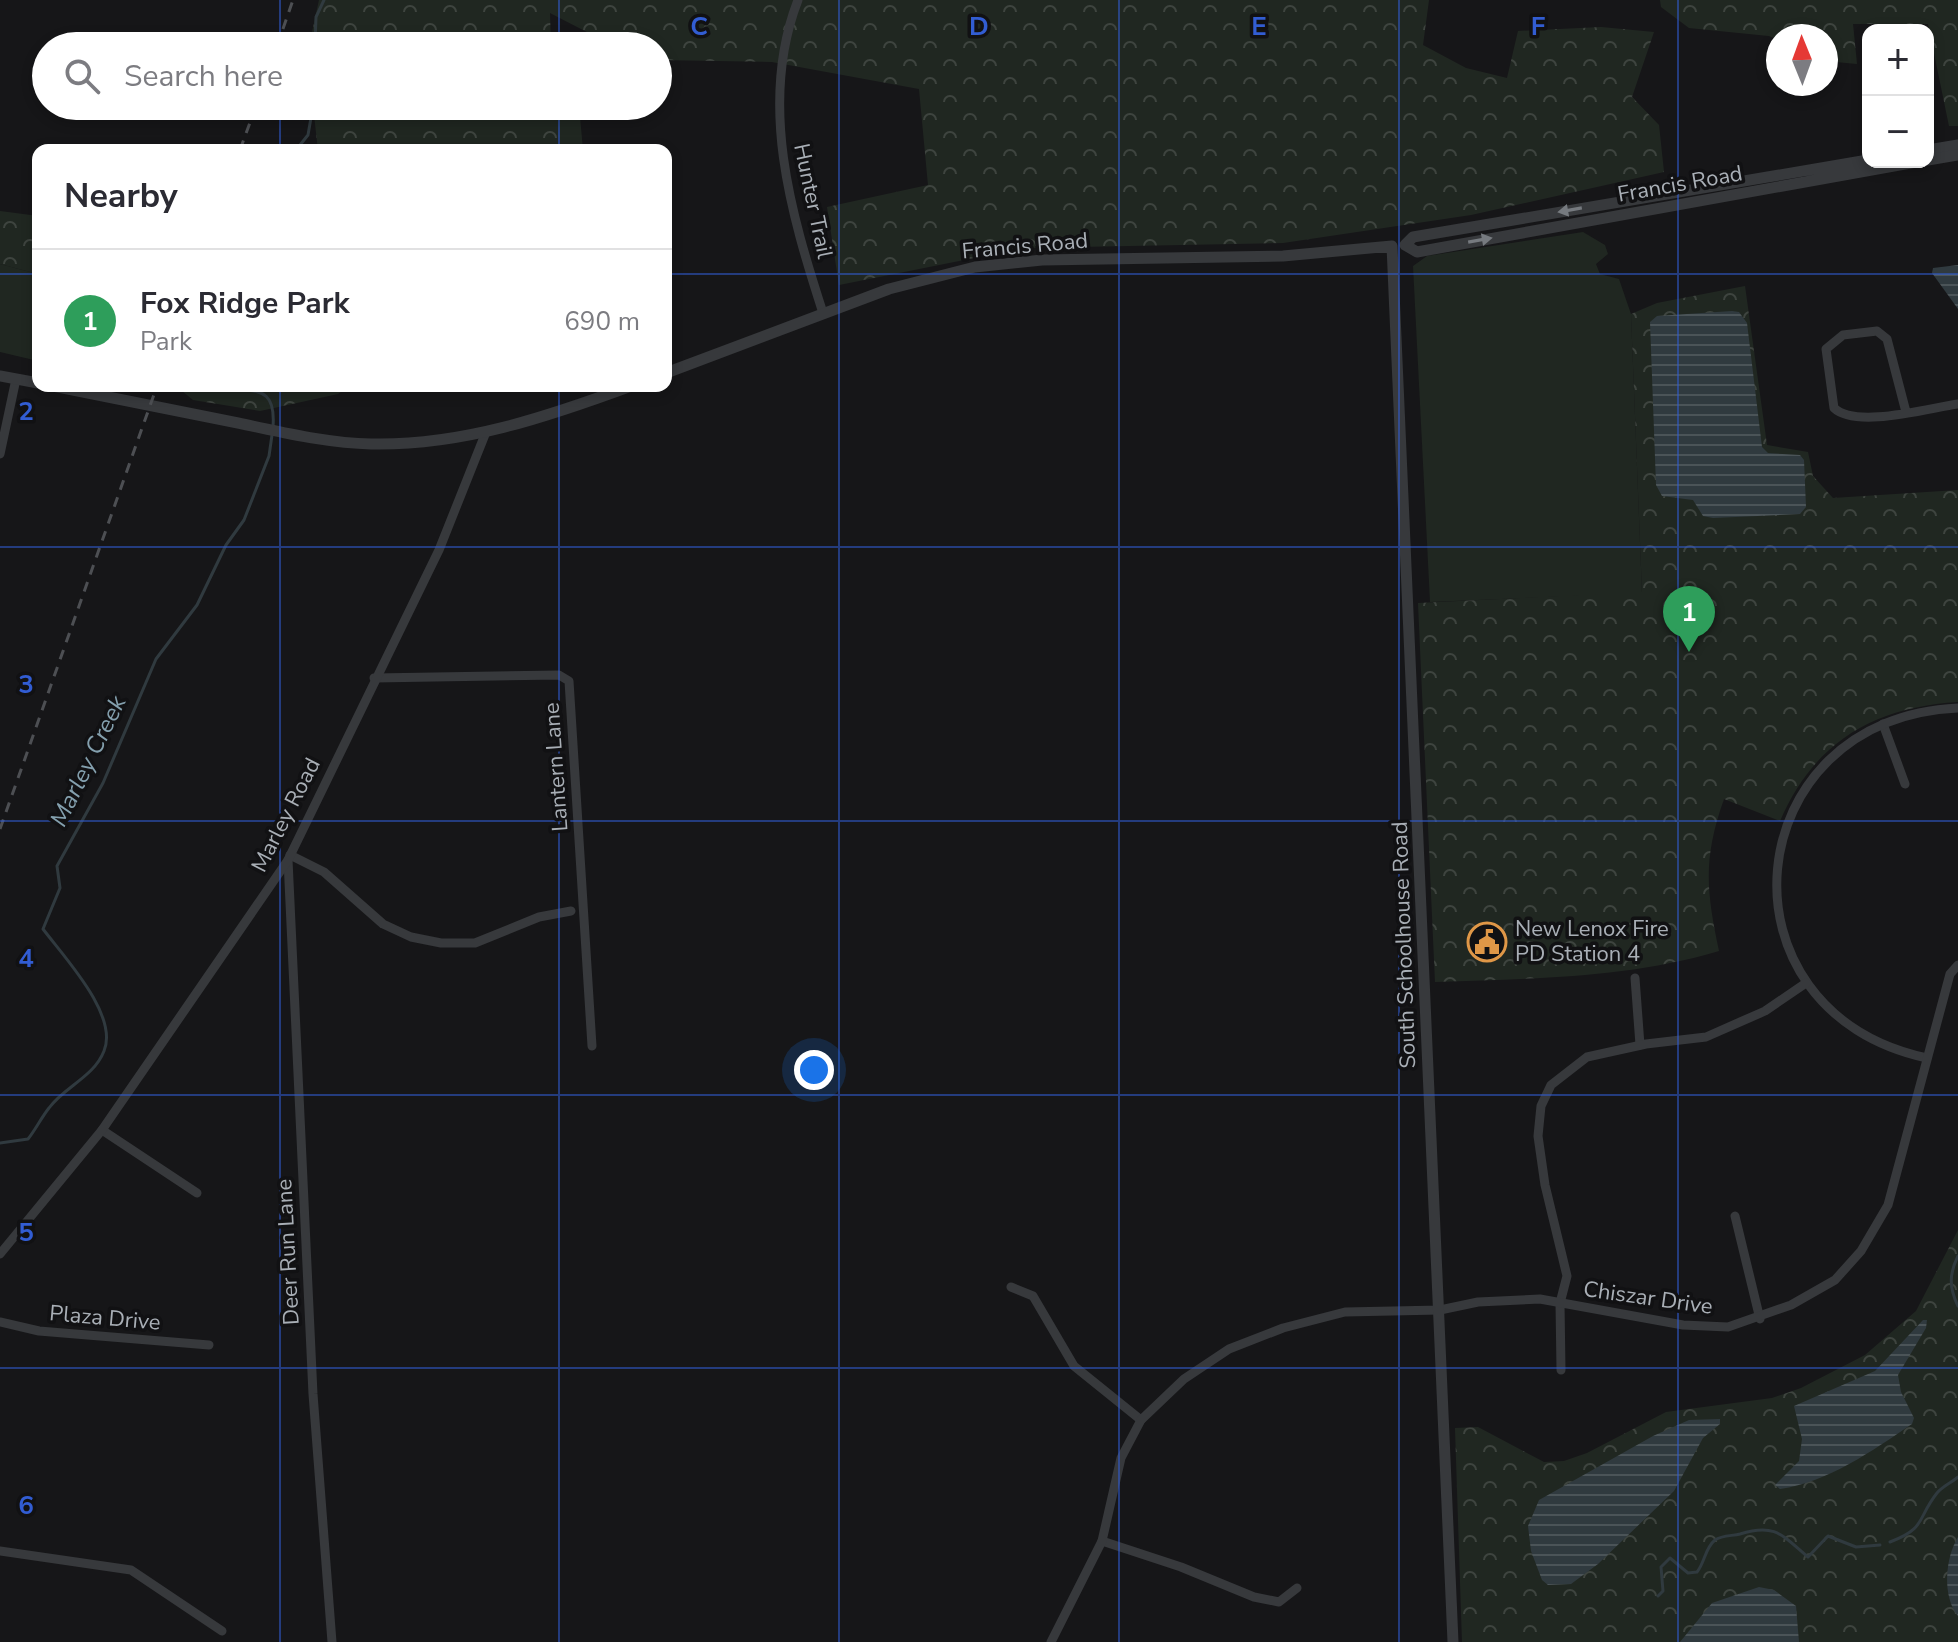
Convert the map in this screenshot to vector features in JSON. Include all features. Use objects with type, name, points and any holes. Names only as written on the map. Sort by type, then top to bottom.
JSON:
[{"type":"street","name":"Hunter Trail","points":[[798,0],[790,19],[781,91],[782,161],[798,236],[823,313]]},
{"type":"street","points":[[1934,149],[1958,145]]},
{"type":"street","points":[[1934,159],[1958,155]]},
{"type":"street","name":"Francis Road","points":[[1398,246],[1413,237],[1862,161]]},
{"type":"street","name":"Francis Road","points":[[672,371],[823,313],[933,276],[1002,264],[1283,256],[1398,246],[1417,252],[1883,168]]},
{"type":"street","name":"South Schoolhouse Road","points":[[1398,246],[1453,1642]]},
{"type":"street","points":[[1906,412],[1887,339],[1877,331],[1843,335],[1826,349],[1834,408],[1841,415],[1867,417],[1906,412],[1958,404]]},
{"type":"street","points":[[0,376],[32,382]]},
{"type":"street","points":[[0,454],[16,379]]},
{"type":"street","points":[[82,392],[335,442],[397,444],[486,432],[576,407],[615,392]]},
{"type":"street","name":"Marley Road","points":[[0,1254],[102,1130],[289,858],[445,537],[486,432]]},
{"type":"street","name":"Lantern Lane","points":[[374,678],[559,675],[569,681],[592,1046]]},
{"type":"street","points":[[1927,1058],[1899,1051],[1855,1031],[1833,1014],[1806,983],[1788,950],[1778,907],[1776,866],[1783,833],[1797,800],[1823,763],[1841,747],[1883,724],[1916,712],[1958,708]]},
{"type":"street","points":[[1883,724],[1905,784]]},
{"type":"street","points":[[289,858],[324,872],[383,924],[411,937],[441,943],[475,943],[539,917],[571,911]]},
{"type":"street","name":"Deer Run Lane","points":[[289,858],[313,1394],[332,1642]]},
{"type":"street","name":"Chiszar Drive","points":[[1051,1642],[1102,1541],[1121,1458],[1141,1420],[1184,1379],[1229,1349],[1283,1328],[1345,1312],[1440,1310],[1478,1302],[1540,1299],[1683,1325],[1728,1327],[1760,1319],[1835,1280],[1861,1251],[1888,1205],[1950,974],[1958,965]]},
{"type":"street","points":[[1635,978],[1640,1045]]},
{"type":"street","points":[[1561,1370],[1560,1303],[1567,1276],[1545,1185],[1538,1136],[1541,1106],[1558,1077],[1587,1057],[1640,1045],[1706,1037],[1765,1011],[1806,983]]},
{"type":"street","points":[[102,1130],[197,1193]]},
{"type":"street","points":[[1735,1216],[1760,1319]]},
{"type":"street","points":[[1011,1287],[1033,1296],[1074,1366],[1141,1420]]},
{"type":"street","name":"Plaza Drive","points":[[0,1322],[39,1331],[209,1345]]},
{"type":"street","points":[[1102,1541],[1181,1567],[1254,1597],[1279,1602],[1297,1588]]},
{"type":"street","points":[[0,1551],[131,1570],[222,1631]]},
{"type":"green space","points":[[319,0],[1429,0],[1423,45],[1466,68],[1507,78],[1518,31],[1601,27],[1654,32],[1632,97],[1659,125],[1664,172],[1471,215],[1283,243],[1024,248],[839,285],[827,207],[928,185],[919,89],[772,62],[672,60],[672,32],[587,32],[550,13],[551,32],[312,32]]},
{"type":"green space","points":[[1660,0],[1958,0],[1958,126],[1949,126],[1934,53],[1934,24],[1853,24],[1857,64],[1838,62],[1838,24],[1766,24],[1766,36],[1689,28],[1661,7]]},
{"type":"green space","points":[[315,120],[580,120],[582,144],[317,144]]},
{"type":"green space","points":[[0,211],[32,215],[32,272],[0,264]]},
{"type":"green space","points":[[1583,232],[1605,245],[1608,254],[1596,264],[1600,274],[1619,279],[1631,314],[1642,593],[1430,602],[1413,266],[1427,256]]},
{"type":"green space","points":[[0,264],[32,272],[32,360],[0,352]]},
{"type":"green space","points":[[1745,286],[1767,445],[1808,452],[1813,476],[1833,498],[1958,490],[1958,702],[1900,712],[1850,734],[1810,770],[1780,821],[1724,799],[1713,839],[1709,874],[1711,910],[1719,951],[1613,972],[1435,982],[1418,603],[1642,592],[1631,314],[1657,303]]},
{"type":"green space","points":[[183,392],[341,392],[260,411],[193,400]]},
{"type":"green space","points":[[1958,1230],[1958,1642],[1462,1642],[1455,1428],[1478,1427],[1544,1462],[1564,1461],[1587,1453],[1666,1412],[1772,1398],[1801,1388],[1865,1355],[1916,1311]]},
{"type":"shaded area","points":[[1958,265],[1958,309],[1932,273],[1933,268]]},
{"type":"shaded area","points":[[1739,312],[1747,323],[1762,447],[1768,453],[1800,455],[1804,460],[1806,507],[1800,514],[1703,516],[1693,500],[1662,496],[1656,485],[1650,322],[1657,316]]},
{"type":"shaded area","points":[[1923,1320],[1927,1320],[1926,1328],[1898,1375],[1901,1392],[1914,1418],[1912,1424],[1865,1455],[1815,1480],[1780,1489],[1775,1485],[1799,1461],[1802,1439],[1794,1406],[1875,1371]]},
{"type":"shaded area","points":[[1720,1419],[1720,1424],[1703,1438],[1674,1491],[1598,1564],[1571,1584],[1548,1585],[1542,1580],[1531,1551],[1528,1526],[1539,1500],[1653,1436],[1689,1420]]},
{"type":"shaded area","points":[[1958,1537],[1958,1616],[1949,1599],[1947,1577],[1950,1556]]},
{"type":"shaded area","points":[[1759,1587],[1774,1590],[1796,1606],[1799,1642],[1680,1642],[1712,1603]]},
{"type":"waterway","name":"Marley Creek","points":[[315,32],[316,17],[324,0]]},
{"type":"waterway","name":"Marley Creek","points":[[301,144],[308,135],[311,120]]},
{"type":"waterway","name":"Marley Creek","points":[[257,392],[268,398],[271,404],[273,427]]},
{"type":"waterway","name":"Marley Creek","points":[[0,1143],[28,1139],[55,1101],[93,1068],[104,1051],[107,1037],[97,1004],[43,929],[60,888],[57,866],[103,783],[156,659],[197,605],[226,545],[244,520],[269,456],[272,435]]},
{"type":"waterway","points":[[1958,1256],[1951,1281],[1958,1306]]},
{"type":"waterway","points":[[1890,1542],[1916,1527],[1937,1493],[1958,1477]]},
{"type":"waterway","points":[[1658,1596],[1663,1591],[1661,1567],[1670,1558],[1688,1573],[1697,1572],[1712,1543],[1724,1536],[1770,1531],[1784,1537],[1808,1557],[1828,1536],[1856,1547],[1880,1545]]},
{"type":"railway","points":[[282,32],[293,0]]},
{"type":"railway","points":[[242,144],[251,120]]},
{"type":"railway","points":[[0,829],[155,392]]},
{"type":"place","name":"Fox Ridge Park","points":[[1689,652]]},
{"type":"place","name":"New Lenox Fire PD Station 4","points":[[1487,942]]}]
